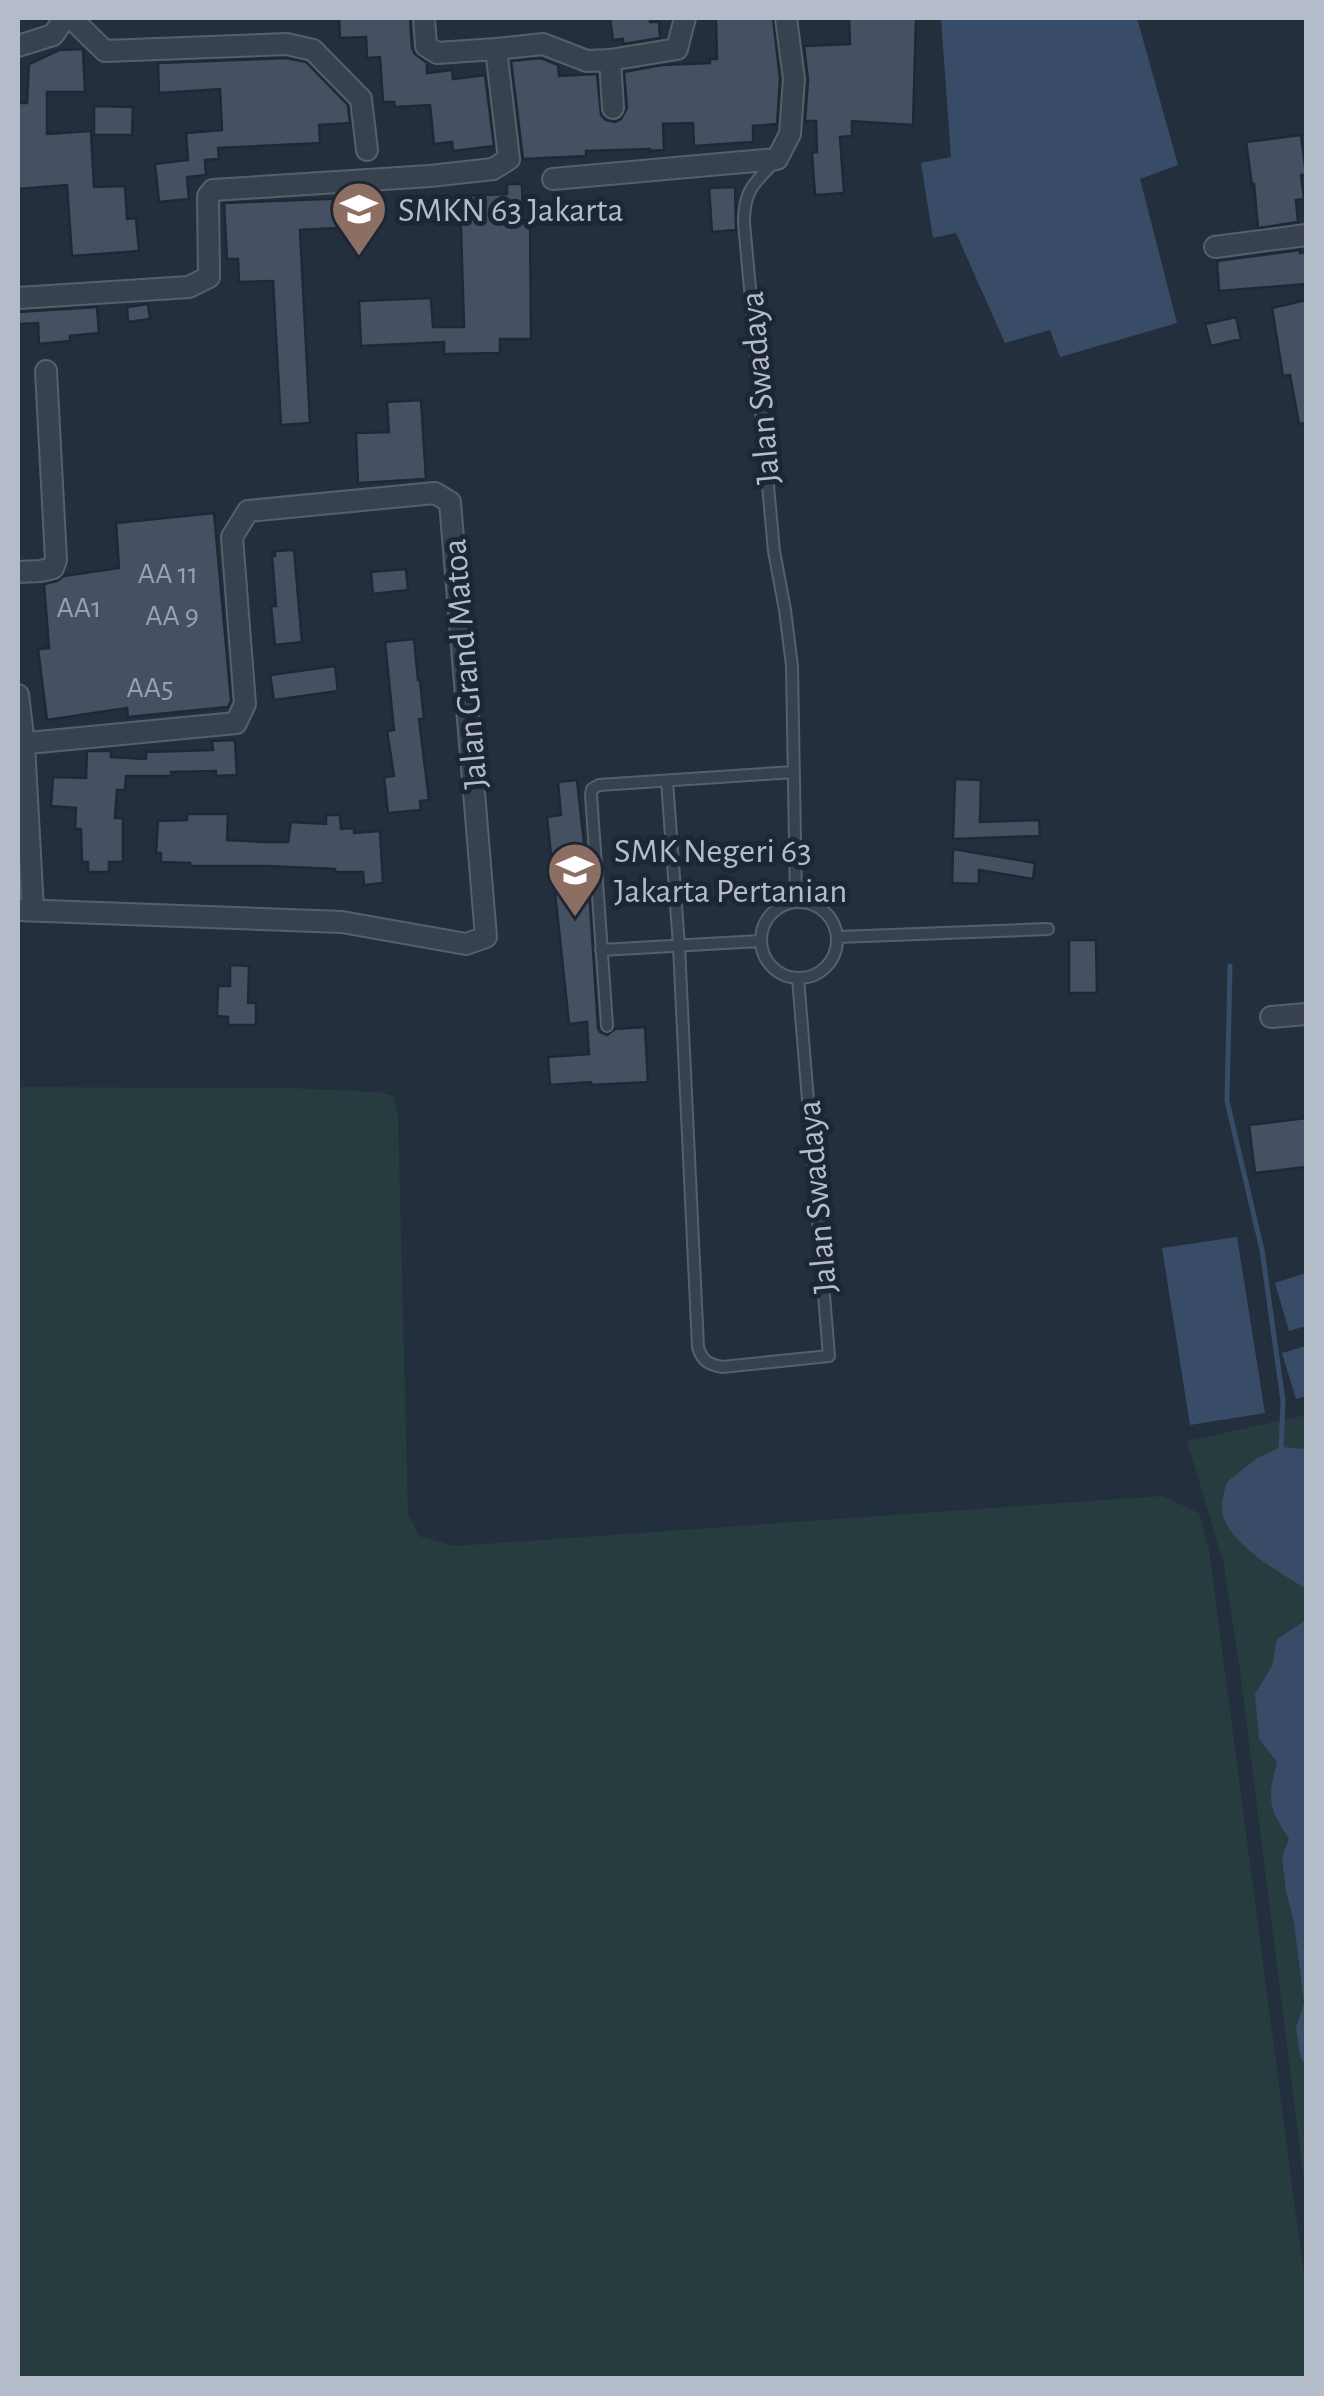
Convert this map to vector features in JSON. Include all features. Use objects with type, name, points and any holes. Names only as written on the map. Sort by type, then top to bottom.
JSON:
[{"type":"street","points":[[18,46],[54,35],[68,18],[105,51],[287,44],[313,50],[361,99],[367,150]]},
{"type":"street","points":[[424,18],[426,46],[437,53],[543,44],[587,61],[678,49],[685,18]]},
{"type":"street","name":"Jalan Swadaya","points":[[777,159],[790,134],[794,79],[786,18]]},
{"type":"street","points":[[18,298],[190,287],[208,277],[208,196],[213,190],[493,169],[509,159],[496,49]]},
{"type":"street","points":[[610,60],[614,108]]},
{"type":"street","points":[[553,178],[777,159]]},
{"type":"street","points":[[1215,247],[1306,235]]},
{"type":"street","points":[[18,572],[52,568],[56,560],[46,371]]},
{"type":"street","name":"Jalan Grand Matoa","points":[[21,744],[236,722],[245,704],[232,537],[248,511],[435,494],[450,502],[486,937],[466,944],[342,922],[25,910]]},
{"type":"street","points":[[18,696],[25,910]]},
{"type":"street","points":[[1271,1017],[1306,1014]]},
{"type":"lane","name":"Jalan Swadaya","points":[[777,159],[748,191],[744,223],[774,551],[792,666],[796,902]]},
{"type":"lane","points":[[607,1026],[592,789],[794,772]]},
{"type":"lane","points":[[667,781],[678,946]]},
{"type":"lane","points":[[796,902],[824,910],[834,922],[838,937],[836,953],[827,967],[814,976],[784,975],[763,955],[762,927],[770,914],[781,905],[796,902]]},
{"type":"lane","points":[[838,937],[1048,929]]},
{"type":"lane","points":[[601,950],[760,941]]},
{"type":"lane","name":"Jalan Swadaya","points":[[678,946],[698,1347],[702,1358],[722,1367],[829,1356],[798,978]]},
{"type":"green space","points":[[18,1087],[290,1088],[393,1096],[398,1115],[408,1514],[419,1536],[454,1546],[1163,1496],[1199,1513],[1209,1550],[1306,2292],[1306,2378],[18,2378]]},
{"type":"green space","points":[[1306,1415],[1306,2197],[1224,1565],[1187,1441]]},
{"type":"water","points":[[941,18],[1137,18],[1178,165],[1140,179],[1177,323],[1060,357],[1050,330],[1005,343],[956,233],[933,238],[921,163],[951,157]]},
{"type":"water","points":[[1237,1237],[1265,1413],[1190,1425],[1162,1248]]},
{"type":"water","points":[[1306,1273],[1306,1326],[1289,1331],[1275,1283]]},
{"type":"water","points":[[1306,1346],[1306,1396],[1296,1399],[1282,1353]]},
{"type":"water","points":[[1281,1447],[1306,1449],[1306,1589],[1241,1543],[1224,1519],[1222,1503],[1227,1482],[1257,1458]]},
{"type":"water","points":[[1306,1620],[1305,2064],[1296,2028],[1304,2003],[1282,1857],[1289,1839],[1271,1802],[1277,1762],[1259,1739],[1255,1694],[1272,1666],[1277,1639]]},
{"type":"building","points":[[339,18],[410,18],[412,48],[427,63],[427,73],[452,70],[453,79],[485,75],[494,146],[453,151],[452,142],[434,144],[430,105],[395,107],[394,102],[383,102],[380,57],[367,58],[366,37],[340,38]]},
{"type":"building","points":[[650,18],[650,22],[659,22],[660,38],[623,44],[623,39],[613,40],[610,19]]},
{"type":"building","points":[[716,18],[773,18],[780,79],[777,124],[753,126],[753,142],[694,146],[693,123],[663,124],[664,150],[586,151],[586,156],[523,159],[511,61],[541,58],[558,65],[559,76],[597,74],[601,115],[615,122],[627,108],[624,72],[717,59]]},
{"type":"building","points":[[849,18],[916,18],[913,125],[852,121],[852,136],[840,137],[844,193],[815,195],[812,153],[817,152],[816,121],[805,121],[808,80],[804,46],[850,44]]},
{"type":"building","points":[[83,49],[85,92],[47,92],[47,134],[91,131],[94,187],[125,186],[127,219],[136,218],[139,251],[72,256],[67,185],[18,189],[18,103],[27,103],[29,64],[59,50]]},
{"type":"building","points":[[286,58],[306,62],[348,105],[350,123],[319,125],[320,143],[218,148],[219,159],[205,160],[206,175],[187,177],[189,199],[159,202],[155,164],[188,160],[186,133],[222,130],[220,89],[159,93],[158,63]]},
{"type":"building","points":[[94,106],[133,107],[132,135],[94,135]]},
{"type":"building","points":[[1301,135],[1306,175],[1301,175],[1304,199],[1296,200],[1298,222],[1258,228],[1246,142]]},
{"type":"building","points":[[507,184],[522,184],[523,216],[530,216],[531,339],[500,339],[500,353],[444,354],[444,342],[361,346],[359,301],[431,298],[433,327],[464,327],[460,196],[507,194]]},
{"type":"building","points":[[735,187],[736,230],[712,232],[709,188]]},
{"type":"building","points":[[353,198],[355,227],[300,230],[310,423],[281,425],[273,281],[239,282],[238,259],[227,259],[224,203]]},
{"type":"building","points":[[1306,252],[1306,284],[1219,291],[1217,261]]},
{"type":"building","points":[[1306,300],[1306,423],[1299,424],[1290,375],[1283,376],[1272,308]]},
{"type":"building","points":[[148,304],[150,319],[128,322],[127,307]]},
{"type":"building","points":[[97,307],[99,333],[70,336],[70,341],[39,344],[38,323],[18,324],[18,312]]},
{"type":"building","points":[[1236,317],[1241,339],[1211,346],[1205,324]]},
{"type":"building","points":[[421,400],[426,479],[358,483],[356,433],[389,432],[387,402]]},
{"type":"building","points":[[214,513],[231,701],[228,707],[128,717],[127,708],[47,720],[38,649],[49,648],[44,584],[64,576],[119,568],[116,523]]},
{"type":"building","points":[[294,550],[302,642],[275,645],[272,556],[275,551]]},
{"type":"building","points":[[406,569],[408,590],[373,594],[371,572]]},
{"type":"building","points":[[414,639],[429,800],[420,801],[421,810],[388,813],[384,777],[394,776],[387,731],[394,730],[385,642]]},
{"type":"building","points":[[335,666],[338,691],[274,700],[270,675]]},
{"type":"building","points":[[235,740],[237,775],[216,776],[216,771],[126,776],[125,790],[117,790],[115,818],[123,818],[123,862],[109,862],[109,872],[88,872],[88,862],[82,862],[81,829],[75,829],[76,808],[51,806],[53,777],[86,778],[87,751],[111,751],[111,757],[146,759],[146,752],[213,750],[212,741]]},
{"type":"building","points":[[955,779],[981,780],[980,822],[1039,820],[1040,836],[953,839]]},
{"type":"building","name":"SMK Negeri 63 Jakarta Pertanian","points":[[577,780],[598,1028],[607,1035],[615,1029],[645,1027],[648,1082],[550,1085],[548,1057],[589,1054],[587,1022],[569,1024],[547,817],[561,815],[558,782]]},
{"type":"building","points":[[187,814],[228,814],[227,840],[263,842],[288,842],[291,822],[326,824],[326,815],[340,815],[341,829],[354,828],[354,833],[380,831],[383,883],[364,885],[363,872],[335,869],[161,862],[161,853],[156,853],[158,821],[187,820]]},
{"type":"building","points":[[953,849],[1035,863],[1033,879],[979,870],[979,884],[952,883]]},
{"type":"building","points":[[1069,940],[1096,940],[1097,993],[1069,993]]},
{"type":"building","points":[[230,965],[249,966],[248,1003],[256,1003],[256,1025],[228,1025],[228,1017],[217,1016],[218,986],[230,986]]},
{"type":"building","points":[[1306,1118],[1306,1167],[1255,1173],[1249,1125]]},
{"type":"waterway","points":[[1230,966],[1227,1101],[1262,1250],[1283,1401],[1284,1454]]},
{"type":"place","name":"SMKN 63 Jakarta","points":[[359,258]]},
{"type":"place","name":"SMK Negeri 63 Jakarta Pertanian","points":[[575,919]]}]
